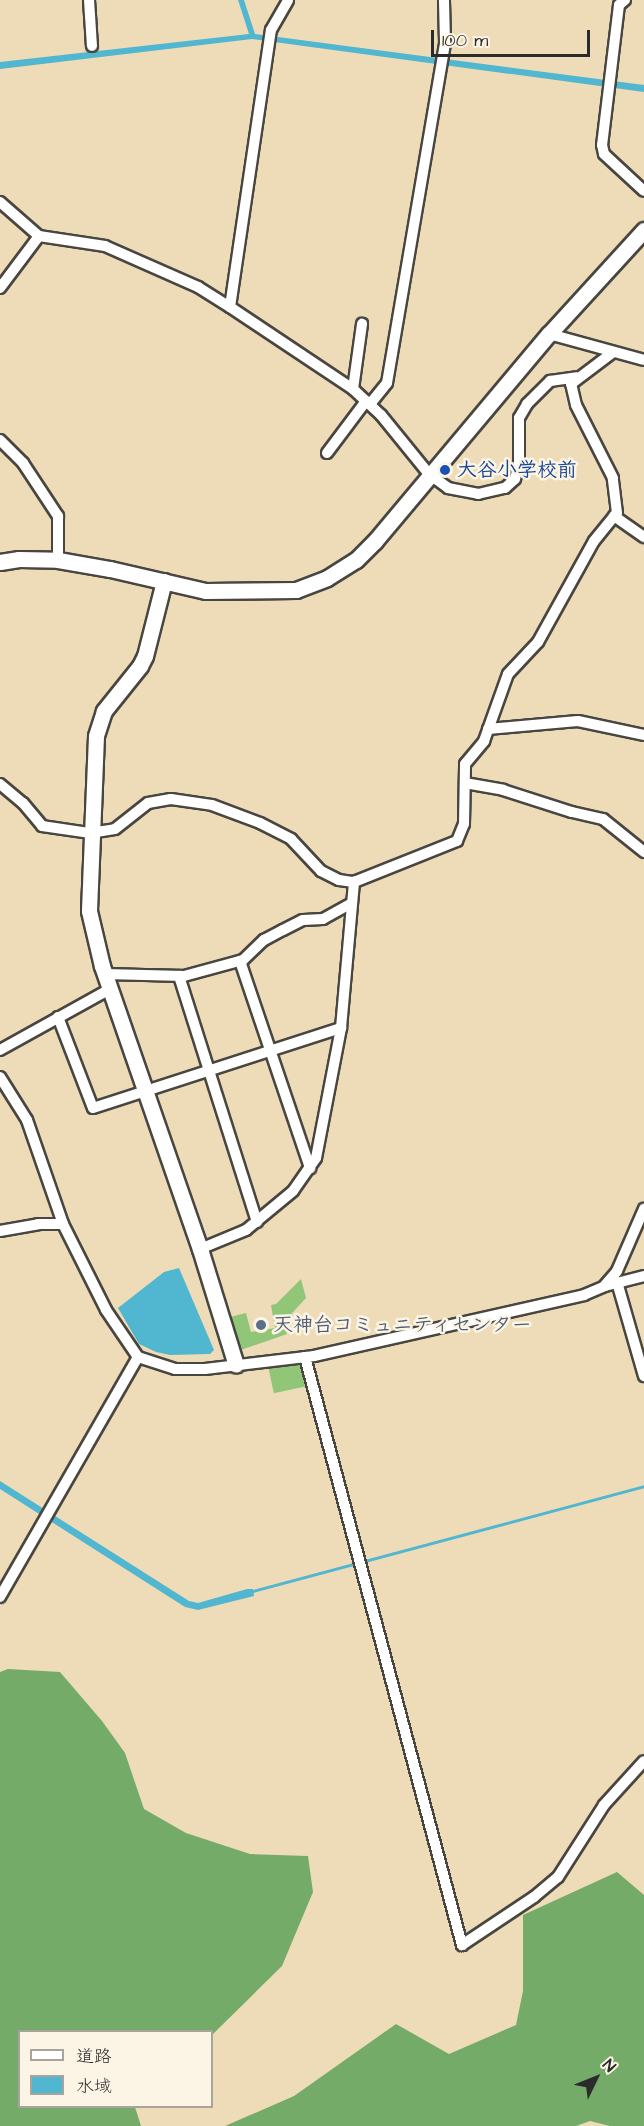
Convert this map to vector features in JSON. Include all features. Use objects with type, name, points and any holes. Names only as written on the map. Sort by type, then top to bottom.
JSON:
[{"type":"street","points":[[89,0],[92,46]]},
{"type":"street","points":[[230,307],[272,30],[288,0]]},
{"type":"street","points":[[327,453],[387,383],[446,42],[444,0]]},
{"type":"street","points":[[625,0],[619,5],[602,145],[604,154],[644,191]]},
{"type":"street","points":[[0,202],[39,236],[105,246],[198,287],[230,307],[353,389],[368,403],[429,474],[448,488],[478,494],[505,488],[515,478],[519,464],[519,418],[527,404],[550,381],[577,377]]},
{"type":"street","points":[[0,562],[19,559],[58,560],[205,591],[285,590],[312,585],[356,560],[375,541],[549,334],[644,230]]},
{"type":"street","points":[[0,288],[39,236]]},
{"type":"street","points":[[353,389],[362,324]]},
{"type":"street","points":[[549,334],[644,360]]},
{"type":"street","points":[[0,784],[23,803],[42,826],[90,833],[115,830],[148,803],[171,799],[212,805],[260,823],[291,839],[321,871],[339,880],[354,882],[457,841],[464,824],[465,764],[484,741],[508,674],[538,642],[594,541],[617,513],[613,478],[576,405],[571,384],[577,377],[605,361],[612,353]]},
{"type":"street","points":[[0,440],[23,463],[58,516],[58,560]]},
{"type":"street","points":[[614,516],[644,537]]},
{"type":"street","points":[[164,581],[145,656],[140,666],[111,700],[99,723],[94,755],[89,911],[105,974],[200,1249],[236,1365]]},
{"type":"street","points":[[488,729],[578,721],[644,735]]},
{"type":"street","points":[[465,783],[503,790],[572,812],[603,819],[644,852]]},
{"type":"street","points":[[200,1249],[246,1230],[257,1222],[292,1191],[316,1158],[341,1028],[354,882]]},
{"type":"street","points":[[105,974],[179,976],[240,961],[264,940],[282,930],[303,920],[323,919],[352,903]]},
{"type":"street","points":[[240,961],[310,1168]]},
{"type":"street","points":[[179,976],[257,1222]]},
{"type":"street","points":[[0,1050],[110,989]]},
{"type":"street","points":[[58,1017],[93,1108],[341,1028]]},
{"type":"street","points":[[0,1077],[27,1120],[63,1224],[105,1310],[138,1357],[175,1369],[305,1358],[584,1295],[617,1282],[644,1276]]},
{"type":"street","points":[[605,1286],[617,1272],[644,1209]]},
{"type":"street","points":[[0,1231],[39,1224],[63,1224]]},
{"type":"street","points":[[617,1282],[644,1376]]},
{"type":"street","points":[[0,1597],[138,1357]]},
{"type":"street","points":[[305,1358],[462,1946],[534,1897],[558,1877],[604,1805],[644,1761]]},
{"type":"green space","points":[[301,1279],[306,1298],[284,1322],[287,1334],[232,1353],[222,1319],[246,1313],[251,1332],[275,1328],[271,1305],[276,1304]]},
{"type":"green space","points":[[305,1357],[311,1385],[274,1393],[268,1365]]},
{"type":"green space","points":[[8,1669],[60,1672],[102,1721],[125,1753],[144,1809],[186,1833],[250,1854],[308,1856],[313,1892],[282,1966],[213,2034],[213,2030],[18,2030],[18,2108],[135,2108],[141,2126],[0,2126],[0,1672]]},
{"type":"green space","points":[[617,1872],[644,1895],[644,2126],[610,2126],[590,2121],[576,2126],[225,2126],[294,2096],[396,2024],[449,2054],[516,2025],[523,1991],[523,1915]]},
{"type":"water","points":[[238,0],[244,0],[255,34],[644,85],[644,92],[252,39],[0,69],[0,62],[249,34]]},
{"type":"water","points":[[179,1268],[214,1350],[210,1354],[170,1355],[156,1352],[139,1344],[118,1308],[164,1272]]},
{"type":"water","points":[[0,1481],[189,1601],[198,1603],[247,1589],[253,1589],[254,1596],[198,1610],[185,1607],[0,1489]]},
{"type":"waterway","points":[[249,1592],[644,1486]]},
{"type":"place","name":"大谷小学校前","points":[[445,470]]},
{"type":"place","name":"天神台コミュニティセンター","points":[[261,1325]]}]
